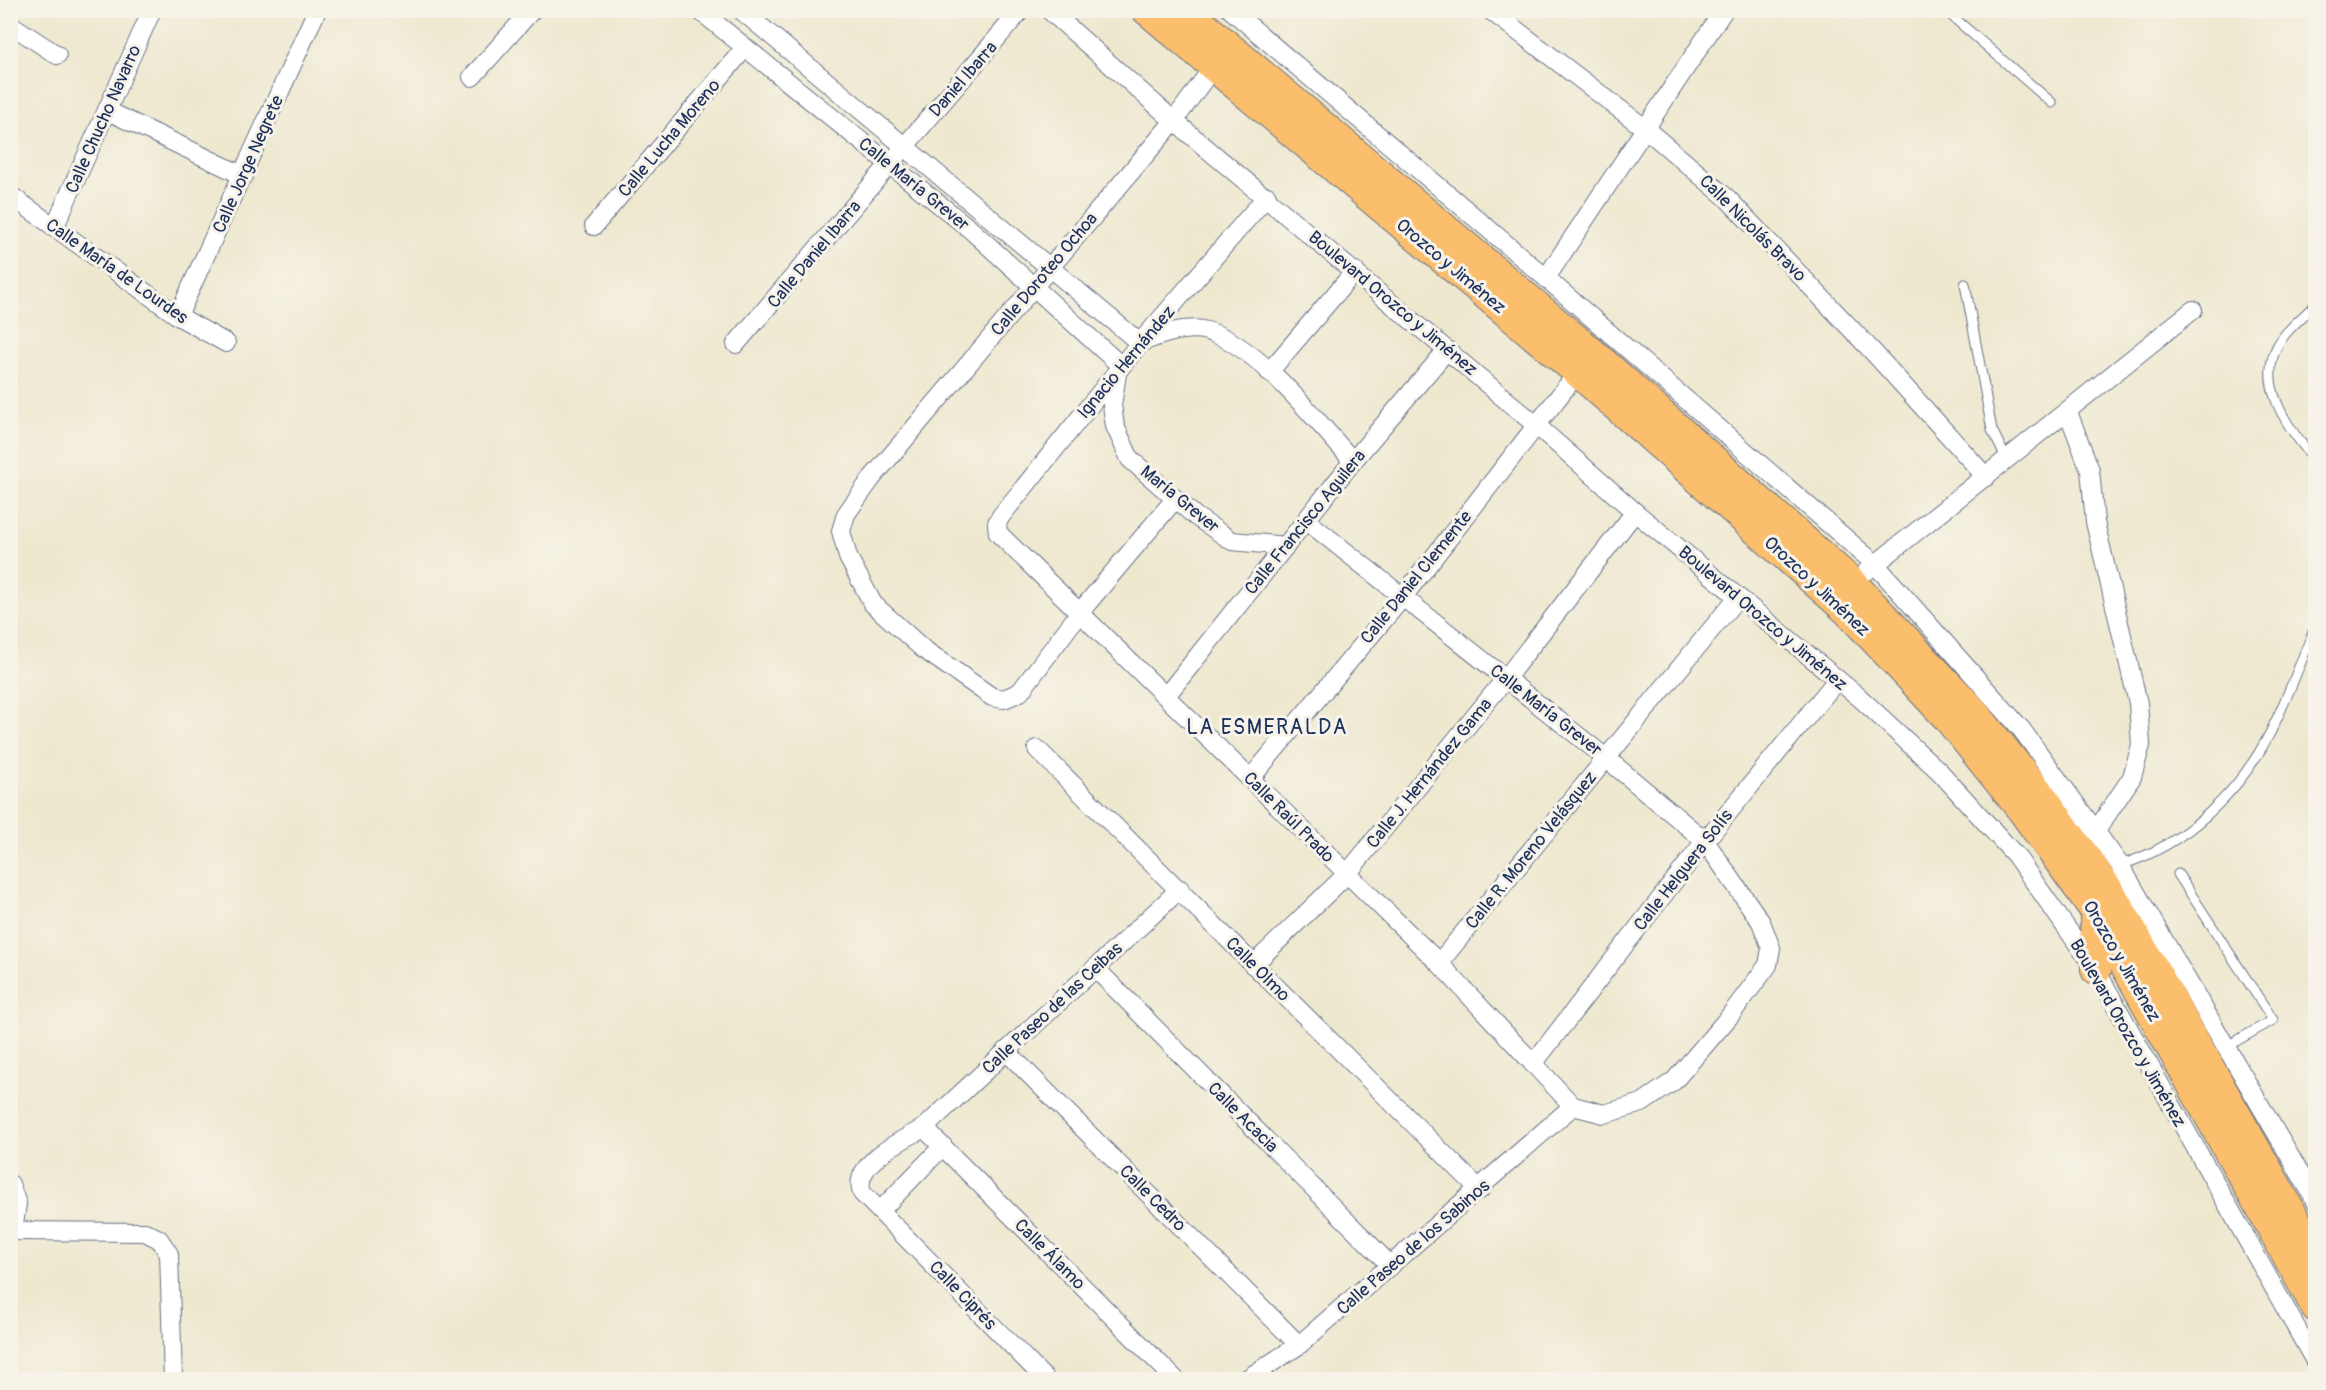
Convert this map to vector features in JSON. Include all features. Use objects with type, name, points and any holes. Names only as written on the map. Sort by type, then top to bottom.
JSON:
[{"type":"highway","name":"Orozco y Jiménez","points":[[1147,10],[1578,372],[1848,611],[1948,718],[2023,811],[2094,909],[2316,1307]]},
{"type":"highway","name":"Orozco y Jiménez","points":[[1185,10],[1592,352],[1852,583],[1972,710],[2043,798],[2111,894],[2215,1053],[2247,1109],[2316,1256]]},
{"type":"highway","points":[[2094,909],[2096,970]]},
{"type":"street","name":"Calle Chucho Navarro","points":[[54,228],[152,10]]},
{"type":"street","name":"Calle Jorge Negrete","points":[[178,316],[244,176],[317,10]]},
{"type":"street","points":[[472,77],[532,10]]},
{"type":"street","name":"Calle María Grever","points":[[699,10],[744,49],[971,230],[1119,368]]},
{"type":"street","name":"Calle María Grever","points":[[741,10],[1140,343]]},
{"type":"street","name":"Daniel Ibarra","points":[[891,164],[1021,10]]},
{"type":"street","name":"Boulevard Orozco y Jiménez","points":[[1049,10],[1174,121],[1267,196],[1635,512],[1838,680],[1940,772],[2016,856],[2096,970],[2316,1363]]},
{"type":"street","points":[[1231,10],[1546,278],[1875,564],[2022,730],[2120,864],[2215,1053]]},
{"type":"street","name":"Calle Nicolás Bravo","points":[[1490,10],[1647,130],[1727,198],[1874,353],[1986,477]]},
{"type":"street","points":[[1546,278],[1647,130],[1724,10]]},
{"type":"street","points":[[10,24],[57,55]]},
{"type":"street","name":"Calle Lucha Moreno","points":[[594,226],[744,49]]},
{"type":"street","name":"Calle Doroteo Ochoa","points":[[1080,612],[1020,692],[1004,699],[992,697],[922,648],[873,604],[848,557],[841,531],[846,514],[872,478],[1174,121],[1213,67]]},
{"type":"street","points":[[108,111],[244,176]]},
{"type":"street","name":"Calle Daniel Ibarra","points":[[736,344],[891,164]]},
{"type":"street","name":"Calle María de Lourdes","points":[[10,195],[178,316],[226,343]]},
{"type":"street","name":"Ignacio Hernández","points":[[998,533],[997,523],[1001,516],[1119,368],[1267,196]]},
{"type":"street","points":[[1269,372],[1355,272]]},
{"type":"street","points":[[1852,583],[2193,310]]},
{"type":"street","points":[[1140,343],[1165,333],[1204,330],[1237,343],[1269,372],[1353,461]]},
{"type":"street","name":"Calle Francisco Aguilera","points":[[1166,696],[1353,461],[1447,350]]},
{"type":"street","name":"María Grever","points":[[1119,368],[1112,405],[1115,426],[1130,459],[1195,516],[1232,541],[1286,546]]},
{"type":"street","name":"Calle Daniel Clemente","points":[[1250,779],[1402,598],[1578,372]]},
{"type":"street","points":[[2068,412],[2090,470],[2095,522],[2138,703],[2141,744],[2132,777],[2096,831]]},
{"type":"street","points":[[1080,612],[1175,498]]},
{"type":"street","name":"Calle J. Hernández Gama","points":[[1254,965],[1347,874],[1506,678],[1635,512]]},
{"type":"street","name":"Calle María Grever","points":[[1307,521],[1606,758],[1705,842],[1761,922],[1772,948],[1768,965],[1729,1017],[1674,1081],[1642,1103],[1604,1114],[1574,1106]]},
{"type":"street","name":"Calle Raúl Prado","points":[[998,533],[1439,963],[1574,1106]]},
{"type":"street","name":"Calle R. Moreno Velásquez","points":[[1439,963],[1737,598]]},
{"type":"street","name":"Calle Helguera Solís","points":[[1533,1064],[1705,842],[1838,680]]},
{"type":"street","name":"Calle Olmo","points":[[1037,749],[1180,889],[1479,1190]]},
{"type":"street","name":"Calle Paseo de las Ceibas","points":[[924,1128],[1180,889]]},
{"type":"street","name":"Calle Acacia","points":[[1095,968],[1391,1266]]},
{"type":"street","name":"Calle Cedro","points":[[1006,1051],[1299,1345]]},
{"type":"street","name":"Calle Paseo de los Sabinos","points":[[1245,1380],[1299,1345],[1574,1106]]},
{"type":"street","points":[[2247,1109],[2316,1201]]},
{"type":"street","name":"Calle Álamo","points":[[924,1128],[1176,1380]]},
{"type":"street","name":"Calle Ciprés","points":[[924,1128],[894,1144],[862,1172],[859,1184],[862,1193],[1046,1380]]},
{"type":"street","points":[[881,1210],[943,1146]]},
{"type":"street","points":[[10,1184],[17,1204],[12,1231],[145,1233],[159,1239],[169,1254],[173,1380]]},
{"type":"lane","points":[[1945,10],[2052,103]]},
{"type":"lane","points":[[1965,284],[1992,430],[2007,460]]},
{"type":"lane","points":[[2316,304],[2283,338],[2275,352],[2270,381],[2280,412],[2316,461]]},
{"type":"lane","points":[[2120,864],[2144,858],[2162,848],[2187,831],[2232,791],[2270,733],[2316,626]]},
{"type":"lane","points":[[2178,874],[2272,1020],[2215,1053]]},
{"type":"district","name":"LA ESMERALDA","points":[[1267,727]]}]
